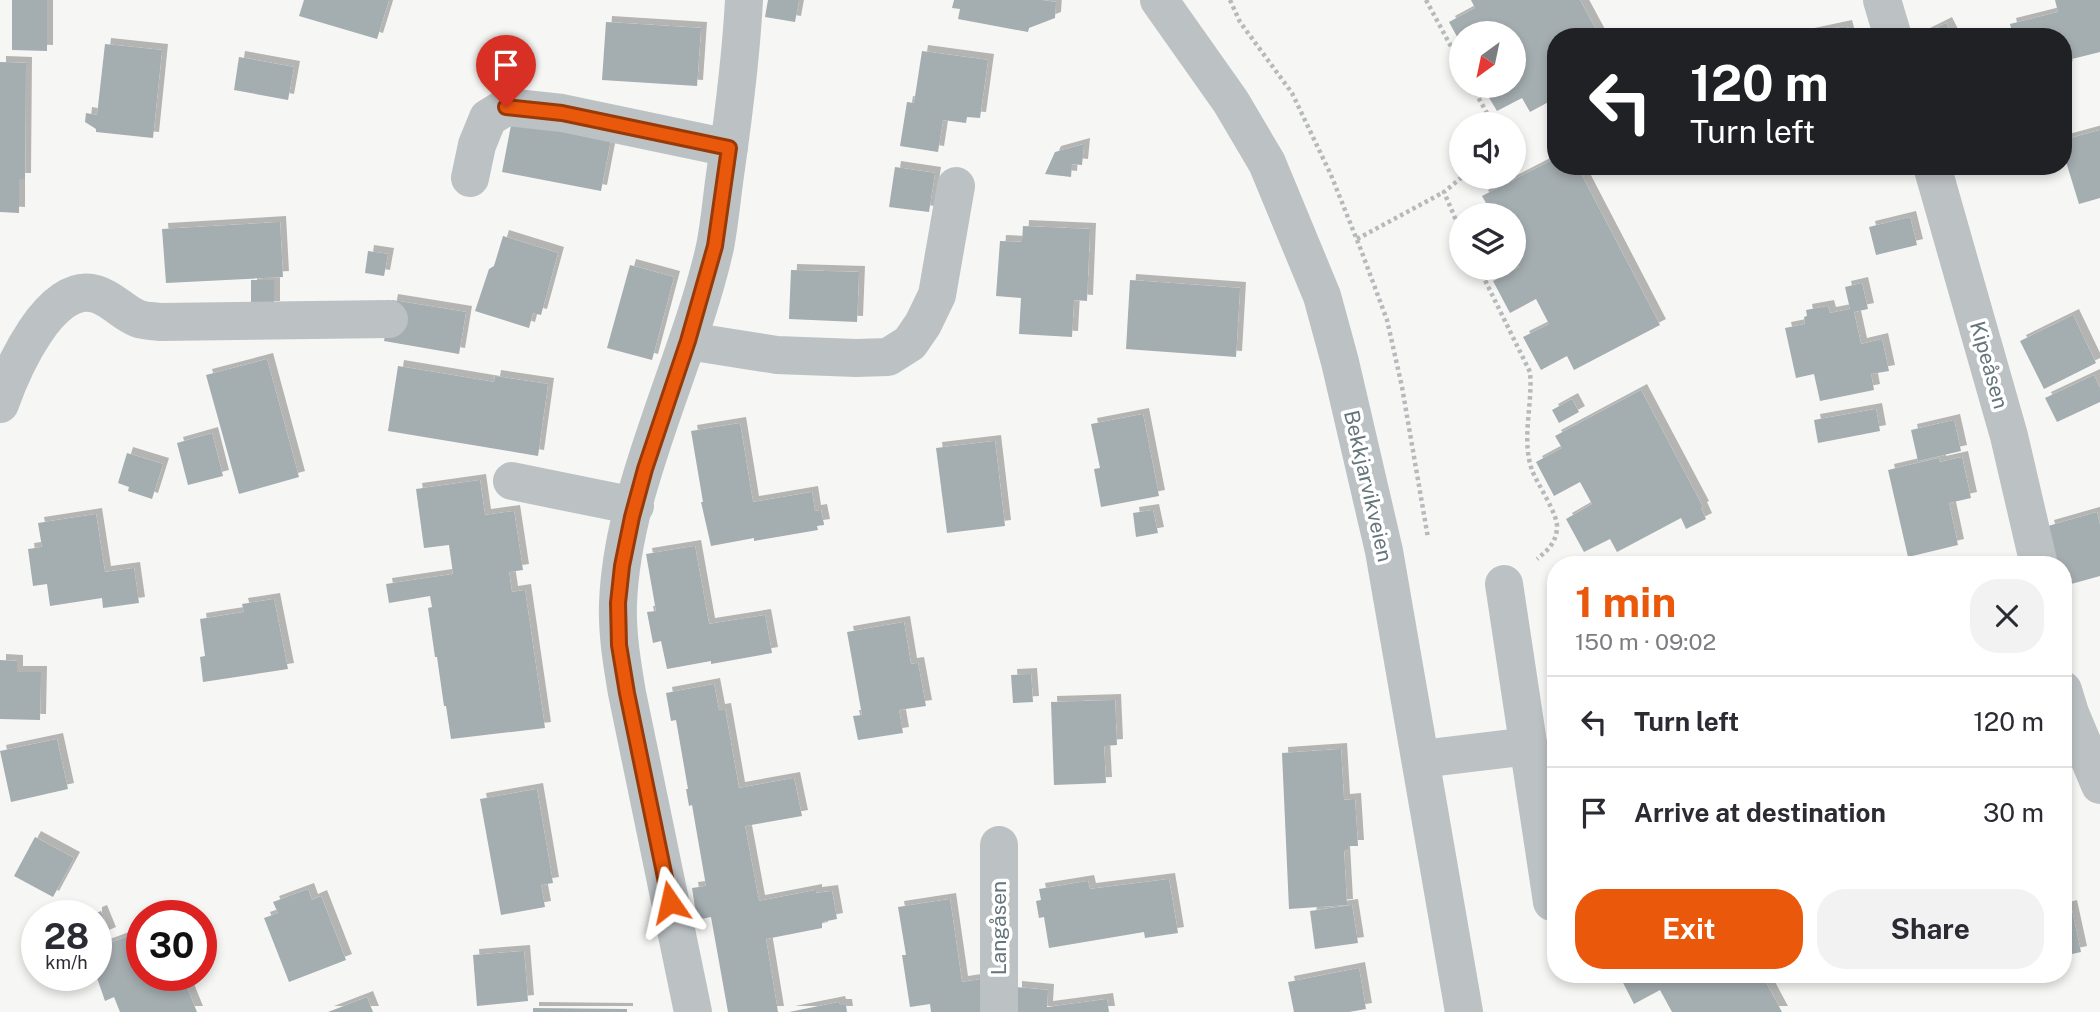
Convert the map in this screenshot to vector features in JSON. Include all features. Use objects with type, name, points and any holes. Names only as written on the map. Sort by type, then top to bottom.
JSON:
[{"type":"street","points":[[693,1012],[619,645],[618,603],[622,566],[645,469],[688,341],[715,246],[729,148],[744,0]]},
{"type":"street","name":"Bekkjarvikveien","points":[[1161,0],[1231,102],[1267,163],[1322,296],[1384,551],[1464,1012]]},
{"type":"street","points":[[1882,0],[1890,28]]},
{"type":"street","points":[[470,178],[477,145],[488,118],[506,107],[562,113],[729,148]]},
{"type":"street","name":"Kipeåsen","points":[[1935,175],[2010,436],[2037,556]]},
{"type":"street","points":[[688,341],[777,355],[856,358],[888,356],[910,343],[937,295],[956,186]]},
{"type":"street","points":[[0,404],[11,372],[32,337],[58,305],[74,293],[97,295],[116,303],[137,319],[160,322],[389,319]]},
{"type":"street","points":[[512,481],[635,506]]},
{"type":"street","points":[[1504,584],[1547,868]]},
{"type":"street","points":[[2072,718],[2100,785]]},
{"type":"street","points":[[1421,759],[1529,746]]},
{"type":"street","name":"Langåsen","points":[[999,845],[999,1012]]},
{"type":"path","points":[[1426,0],[1449,43]]},
{"type":"path","points":[[1357,239],[1449,188]]},
{"type":"path","points":[[1444,192],[1449,204]]},
{"type":"path","points":[[1485,280],[1530,372],[1532,391],[1527,435],[1531,467],[1558,526],[1553,546],[1504,584]]},
{"type":"building","points":[[12,0],[47,0],[47,51],[12,50]]},
{"type":"building","points":[[304,0],[389,0],[377,39],[299,16]]},
{"type":"building","points":[[768,0],[799,0],[795,22],[765,17]]},
{"type":"building","points":[[954,0],[1056,2],[1055,18],[1029,28],[1028,32],[958,19],[960,9],[952,8]]},
{"type":"building","points":[[1471,0],[1580,0],[1595,28],[1547,28],[1547,103],[1530,112],[1522,98],[1526,98],[1526,21],[1451,21],[1475,8]]},
{"type":"building","points":[[2055,0],[2100,0],[2100,52],[2072,59],[2072,28],[2011,28],[2010,24],[2058,12]]},
{"type":"building","points":[[606,22],[701,28],[697,86],[602,80]]},
{"type":"building","points":[[1946,23],[1948,28],[1936,28]]},
{"type":"building","points":[[105,44],[162,50],[153,138],[96,132],[96,129],[85,122],[86,113],[97,115]]},
{"type":"building","points":[[922,51],[988,60],[980,118],[967,117],[966,123],[943,120],[938,152],[900,146],[907,102],[914,103]]},
{"type":"building","points":[[239,57],[294,67],[288,100],[234,90]]},
{"type":"building","points":[[0,62],[26,63],[25,179],[19,179],[19,213],[0,212]]},
{"type":"building","points":[[1489,98],[1522,98],[1497,111]]},
{"type":"building","points":[[512,120],[611,139],[601,191],[502,172]]},
{"type":"building","points":[[2100,130],[2100,198],[2079,204],[2070,175],[2072,138]]},
{"type":"building","points":[[1084,144],[1082,165],[1072,164],[1071,177],[1045,174],[1055,152]]},
{"type":"building","points":[[1547,163],[1547,175],[1582,175],[1660,325],[1574,370],[1567,356],[1541,370],[1523,337],[1549,324],[1536,299],[1510,313],[1493,281],[1526,280],[1526,203],[1486,203],[1482,196],[1496,189],[1526,189],[1526,173]]},
{"type":"building","points":[[895,167],[935,173],[929,212],[889,207]]},
{"type":"building","points":[[1910,217],[1917,245],[1876,255],[1869,227]]},
{"type":"building","points":[[280,222],[283,277],[166,283],[162,229]]},
{"type":"building","points":[[1023,226],[1090,229],[1087,301],[1074,300],[1072,337],[1019,334],[1021,298],[996,296],[1000,241],[1022,242]]},
{"type":"building","points":[[503,236],[558,253],[541,315],[533,313],[529,328],[475,311]]},
{"type":"building","points":[[368,251],[388,254],[384,276],[365,273]]},
{"type":"building","points":[[630,265],[674,277],[652,360],[607,348]]},
{"type":"building","points":[[791,270],[859,272],[857,322],[789,319]]},
{"type":"building","points":[[251,280],[274,280],[274,307],[251,307]]},
{"type":"building","points":[[1130,280],[1240,288],[1236,357],[1126,349]]},
{"type":"building","points":[[1862,283],[1868,309],[1854,312],[1861,344],[1882,339],[1889,371],[1871,374],[1874,390],[1820,401],[1814,374],[1796,378],[1785,328],[1805,324],[1806,310],[1828,306],[1830,313],[1850,309],[1845,287]]},
{"type":"building","points":[[392,300],[466,312],[459,354],[384,341]]},
{"type":"building","points":[[2073,315],[2096,363],[2044,389],[2020,341]]},
{"type":"building","points":[[267,359],[299,477],[239,494],[206,375]]},
{"type":"building","points":[[398,366],[494,382],[495,376],[548,384],[538,456],[388,431]]},
{"type":"building","points":[[2094,375],[2100,388],[2100,402],[2057,422],[2045,398]]},
{"type":"building","points":[[1641,390],[1703,507],[1701,508],[1706,519],[1686,529],[1681,518],[1617,552],[1610,539],[1584,552],[1566,519],[1592,504],[1580,482],[1554,496],[1536,462],[1562,448],[1555,436]]},
{"type":"building","points":[[1572,399],[1579,412],[1559,423],[1552,410]]},
{"type":"building","points":[[1876,409],[1880,431],[1818,443],[1814,420]]},
{"type":"building","points":[[1143,414],[1159,496],[1101,507],[1094,469],[1100,468],[1091,424]]},
{"type":"building","points":[[1954,420],[1961,451],[1918,461],[1911,430]]},
{"type":"building","points":[[740,423],[753,502],[812,492],[815,511],[821,510],[824,525],[817,526],[818,530],[711,546],[701,502],[691,431]]},
{"type":"building","points":[[212,433],[223,476],[188,485],[177,443]]},
{"type":"building","points":[[995,441],[1005,526],[947,533],[936,448]]},
{"type":"building","points":[[127,453],[163,464],[152,499],[128,491],[129,487],[118,483]]},
{"type":"building","points":[[1962,457],[1971,498],[1949,503],[1958,545],[1908,556],[1888,470],[1939,458],[1940,462]]},
{"type":"building","points":[[480,480],[485,515],[514,511],[523,570],[509,572],[512,592],[525,590],[545,728],[451,739],[435,657],[428,608],[432,607],[430,596],[389,603],[386,584],[453,574],[449,545],[424,548],[416,489]]},
{"type":"building","points":[[1153,510],[1158,533],[1136,537],[1133,513]]},
{"type":"building","points":[[2097,512],[2100,525],[2100,576],[2072,584],[2072,556],[2056,556],[2048,526]]},
{"type":"building","points":[[96,514],[105,572],[134,568],[139,603],[103,608],[102,598],[50,606],[47,584],[33,586],[28,549],[42,547],[38,523]]},
{"type":"building","points":[[695,546],[709,624],[765,615],[772,653],[667,669],[661,641],[653,643],[647,612],[656,611],[646,554]]},
{"type":"building","points":[[274,599],[288,669],[203,682],[200,657],[205,656],[200,619],[244,612],[242,604]]},
{"type":"building","points":[[904,622],[911,664],[918,663],[926,706],[899,710],[903,733],[858,740],[853,716],[862,715],[847,632]]},
{"type":"building","points":[[0,660],[17,661],[17,672],[41,672],[40,720],[0,719]]},
{"type":"building","points":[[1031,674],[1033,702],[1013,703],[1011,675]]},
{"type":"building","points":[[714,684],[719,710],[725,709],[739,788],[794,778],[802,816],[745,826],[759,901],[816,890],[816,893],[832,891],[837,919],[822,922],[822,928],[766,939],[778,1012],[728,1012],[711,917],[697,920],[692,888],[706,886],[692,805],[689,806],[676,720],[671,721],[666,693]]},
{"type":"building","points":[[1115,700],[1117,745],[1104,746],[1106,783],[1054,785],[1051,702]]},
{"type":"building","points":[[57,739],[68,789],[11,802],[0,751]]},
{"type":"building","points":[[1341,749],[1344,800],[1355,799],[1358,846],[1348,846],[1348,850],[1344,851],[1347,905],[1289,909],[1282,753]]},
{"type":"building","points":[[537,789],[553,883],[541,885],[545,907],[501,915],[480,799]]},
{"type":"building","points":[[35,837],[74,858],[53,897],[14,876]]},
{"type":"building","points":[[1169,879],[1178,933],[1145,938],[1144,932],[1049,948],[1044,917],[1039,918],[1036,901],[1041,900],[1039,889],[1088,881],[1090,889]]},
{"type":"building","points":[[308,889],[312,900],[321,896],[346,960],[289,982],[264,918],[278,913],[273,902]]},
{"type":"building","points":[[950,899],[962,982],[982,979],[985,1012],[931,1012],[930,1004],[910,1007],[902,955],[906,955],[898,907]]},
{"type":"building","points":[[1352,905],[1358,943],[1315,949],[1310,911]]},
{"type":"building","points":[[2072,911],[2081,952],[2072,954]]},
{"type":"building","points":[[126,937],[126,991],[188,991],[197,1012],[120,1012],[114,997],[105,1001],[102,991],[112,991],[112,942]]},
{"type":"building","points":[[524,951],[528,1001],[477,1006],[473,955]]},
{"type":"building","points":[[1359,968],[1366,1009],[1349,1012],[1294,1012],[1288,982]]},
{"type":"building","points":[[1623,983],[1766,983],[1782,1012],[1672,1012],[1660,990],[1634,1004]]},
{"type":"building","points":[[1016,987],[1048,990],[1047,1007],[1107,999],[1109,1012],[1016,1012]]},
{"type":"building","points":[[367,997],[373,1012],[328,1012]]},
{"type":"building","points":[[839,1002],[840,1005],[846,1005],[847,1012],[789,1012]]},
{"type":"building","points":[[533,1008],[627,1009],[627,1012],[533,1012]]},
{"type":"route","points":[[506,107],[562,113],[729,148],[715,246],[688,341],[645,469],[622,566],[618,603],[619,645],[627,693],[670,902]]}]
